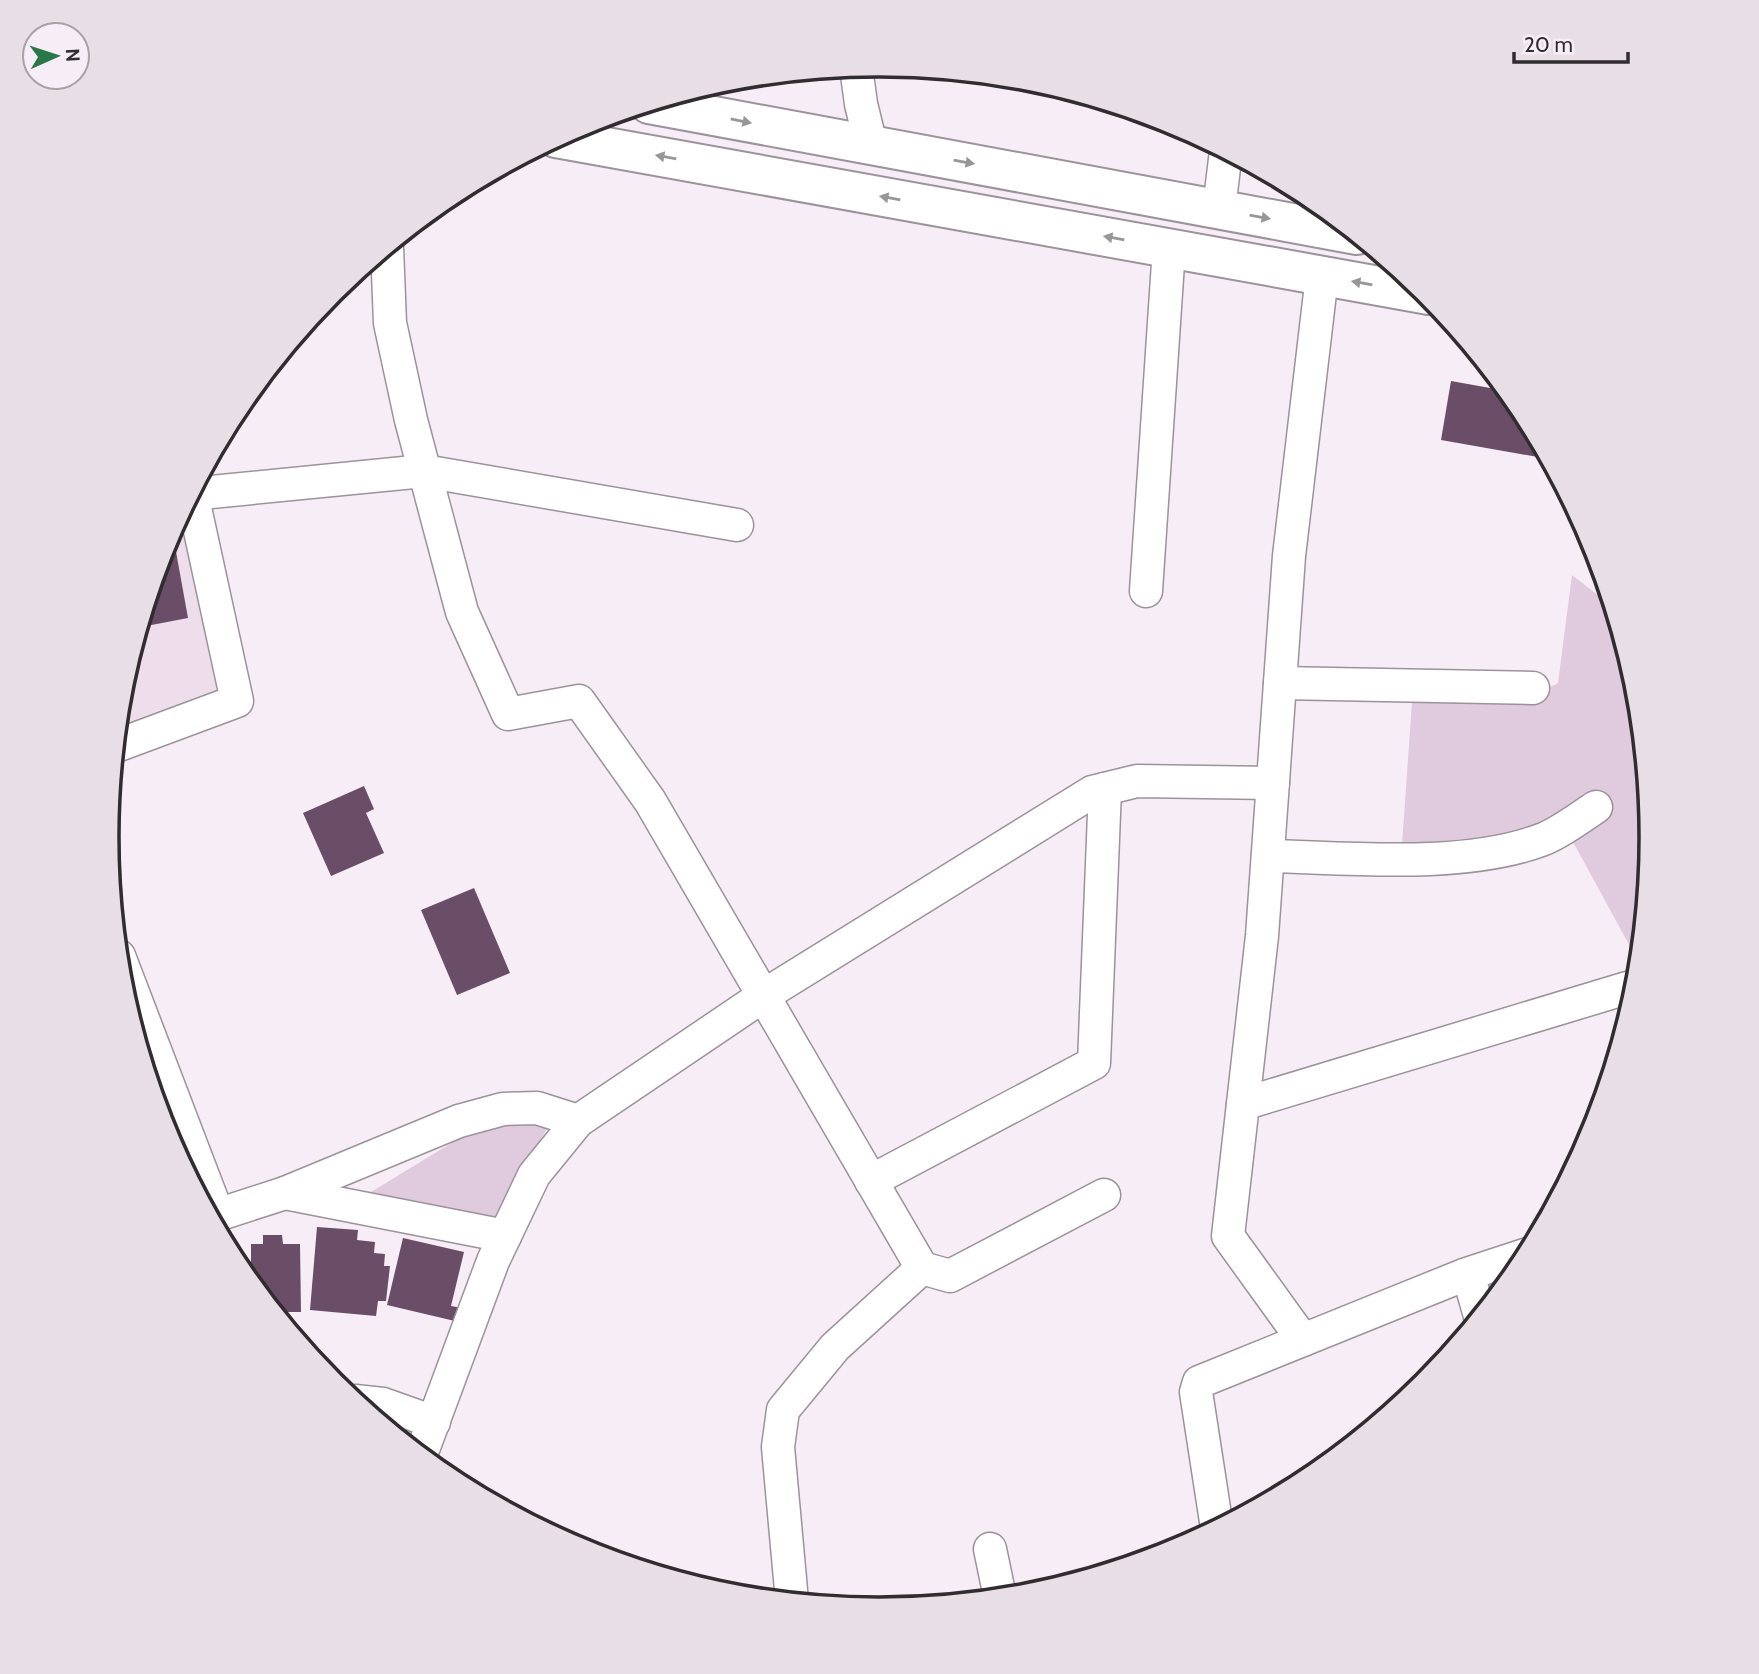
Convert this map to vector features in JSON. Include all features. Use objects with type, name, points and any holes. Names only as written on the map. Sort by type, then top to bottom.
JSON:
[{"type":"highway","points":[[668,107],[1337,230]]},
{"type":"highway","points":[[574,141],[1408,291]]},
{"type":"street","points":[[857,78],[860,104],[872,145]]},
{"type":"street","points":[[1219,209],[1225,160]]},
{"type":"street","points":[[1146,591],[1169,248]]},
{"type":"street","points":[[387,258],[390,323],[424,471],[462,612],[508,714],[579,701],[650,801],[922,1268],[950,1276],[1104,1195]]},
{"type":"street","points":[[1303,1340],[1228,1236],[1268,856],[1289,556],[1322,276]]},
{"type":"street","points":[[202,493],[424,471],[737,526]]},
{"type":"street","points":[[126,742],[237,701],[195,508]]},
{"type":"street","points":[[1280,683],[1533,688]]},
{"type":"street","points":[[425,1446],[505,1236],[534,1175],[578,1121],[763,996],[1091,792],[1137,780],[1273,783]]},
{"type":"street","points":[[871,1181],[1094,1063],[1105,789]]},
{"type":"street","points":[[1268,856],[1397,859],[1493,853],[1543,840],[1597,807]]},
{"type":"street","points":[[1243,1104],[1624,989]]},
{"type":"street","points":[[141,1015],[202,1180]]},
{"type":"street","points":[[220,1214],[285,1193],[459,1121],[503,1109],[537,1108],[578,1121]]},
{"type":"street","points":[[285,1193],[505,1236]]},
{"type":"street","points":[[1216,1519],[1196,1392],[1199,1382],[1468,1274],[1510,1260]]},
{"type":"street","points":[[791,1591],[778,1447],[782,1410],[835,1347],[922,1268]]},
{"type":"street","points":[[1468,1274],[1477,1306]]},
{"type":"street","points":[[373,1403],[434,1422]]},
{"type":"street","points":[[990,1549],[998,1587]]},
{"type":"shaded area","points":[[183,533],[222,690],[128,726],[145,640]]},
{"type":"shaded area","points":[[1572,575],[1600,597],[1614,640],[1633,738],[1640,837],[1631,948],[1572,840],[1554,814],[1515,834],[1402,845],[1412,702],[1518,704],[1558,683]]},
{"type":"shaded area","points":[[510,1121],[550,1123],[496,1222],[371,1192],[463,1136]]},
{"type":"building","points":[[1451,381],[1492,388],[1538,457],[1441,440]]},
{"type":"building","points":[[176,550],[188,618],[150,625]]},
{"type":"building","points":[[364,786],[374,809],[366,813],[384,853],[331,876],[303,813]]},
{"type":"building","points":[[474,888],[510,973],[457,995],[421,910]]},
{"type":"building","points":[[317,1227],[358,1230],[357,1240],[375,1242],[374,1253],[385,1254],[384,1266],[390,1266],[386,1301],[378,1301],[376,1316],[310,1310]]},
{"type":"building","points":[[263,1235],[282,1235],[283,1244],[300,1244],[301,1312],[287,1312],[251,1263],[251,1244],[263,1244]]},
{"type":"building","points":[[403,1238],[464,1252],[451,1306],[462,1308],[459,1322],[387,1305]]}]
